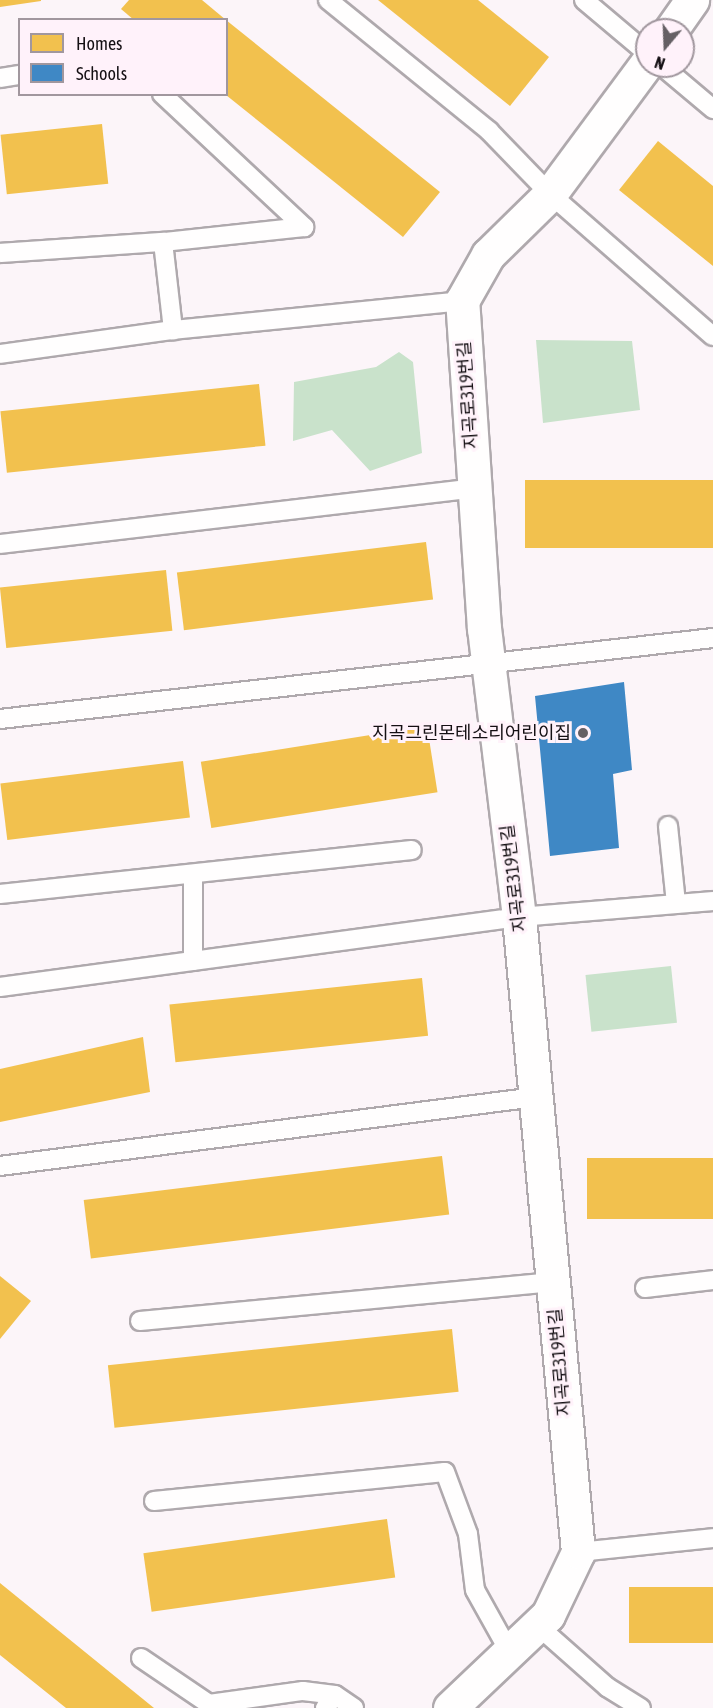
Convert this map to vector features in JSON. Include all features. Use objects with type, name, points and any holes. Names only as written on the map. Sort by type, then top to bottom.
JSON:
[{"type":"street","points":[[679,18],[692,0]]},
{"type":"street","points":[[462,301],[488,255],[550,194],[636,78]]},
{"type":"street","name":"지곡로319번길","points":[[462,301],[488,666],[519,917],[578,1552]]},
{"type":"street","points":[[450,1708],[548,1615],[578,1552]]},
{"type":"lane","points":[[328,0],[489,131],[550,194],[713,336]]},
{"type":"lane","points":[[584,0],[635,43]]},
{"type":"lane","points":[[0,78],[18,75]]},
{"type":"lane","points":[[676,78],[713,109]]},
{"type":"lane","points":[[0,253],[164,242],[304,227],[164,96]]},
{"type":"lane","points":[[164,242],[173,330]]},
{"type":"lane","points":[[0,354],[173,330],[462,301]]},
{"type":"lane","points":[[0,544],[474,488]]},
{"type":"lane","points":[[0,719],[488,666],[713,638]]},
{"type":"lane","points":[[668,826],[676,904]]},
{"type":"lane","points":[[0,894],[412,850]]},
{"type":"lane","points":[[193,874],[194,961]]},
{"type":"lane","points":[[0,987],[519,917],[713,901]]},
{"type":"lane","points":[[0,1166],[536,1097]]},
{"type":"lane","points":[[645,1288],[713,1280]]},
{"type":"lane","points":[[140,1322],[553,1282]]},
{"type":"lane","points":[[154,1501],[445,1472],[468,1534],[475,1590],[509,1651]]},
{"type":"lane","points":[[578,1552],[713,1538]]},
{"type":"lane","points":[[537,1625],[607,1686],[640,1708]]},
{"type":"lane","points":[[141,1658],[209,1704],[303,1691],[354,1708]]},
{"type":"green space","points":[[536,340],[632,341],[640,410],[543,423]]},
{"type":"green space","points":[[399,352],[413,362],[422,453],[370,471],[332,430],[293,441],[294,382],[376,367]]},
{"type":"green space","points":[[671,966],[677,1023],[591,1032],[585,975]]},
{"type":"building: Homes","points":[[0,0],[41,0],[41,1],[0,7]]},
{"type":"building: Homes","points":[[129,0],[202,0],[224,18],[132,18],[121,9]]},
{"type":"building: Homes","points":[[378,0],[478,0],[549,57],[510,106]]},
{"type":"building: Homes","points":[[228,22],[440,192],[403,237],[227,96]]},
{"type":"building: Homes","points":[[102,124],[108,184],[7,194],[1,135]]},
{"type":"building: Homes","points":[[658,141],[713,186],[713,266],[619,190]]},
{"type":"building: Homes","points":[[259,384],[265,446],[7,473],[0,411]]},
{"type":"building: Homes","points":[[525,480],[713,480],[713,548],[525,548]]},
{"type":"building: Homes","points":[[426,542],[433,600],[184,630],[177,573]]},
{"type":"building: Homes","points":[[166,570],[172,631],[6,648],[0,587]]},
{"type":"building: Homes","points":[[427,726],[437,792],[211,828],[201,762]]},
{"type":"building: Homes","points":[[183,761],[190,818],[7,840],[0,783]]},
{"type":"building: Homes","points":[[422,978],[428,1036],[175,1062],[169,1005]]},
{"type":"building: Homes","points":[[143,1037],[150,1092],[0,1122],[0,1069]]},
{"type":"building: Homes","points":[[442,1156],[449,1215],[91,1259],[84,1200]]},
{"type":"building: Homes","points":[[587,1158],[713,1158],[713,1219],[587,1219]]},
{"type":"building: Homes","points":[[0,1276],[31,1301],[0,1339]]},
{"type":"building: Homes","points":[[452,1329],[459,1392],[114,1428],[108,1365]]},
{"type":"building: Homes","points":[[387,1519],[395,1577],[152,1612],[143,1553]]},
{"type":"building: Homes","points":[[0,1583],[154,1708],[66,1708],[0,1655]]},
{"type":"building: Homes","points":[[629,1587],[713,1587],[713,1643],[629,1643]]},
{"type":"building: Schools","name":"지곡그린몬테소리어린이집","points":[[624,682],[632,770],[613,774],[619,848],[550,856],[535,696]]},
{"type":"place","name":"지곡그린몬테소리어린이집","points":[[583,733]]}]
